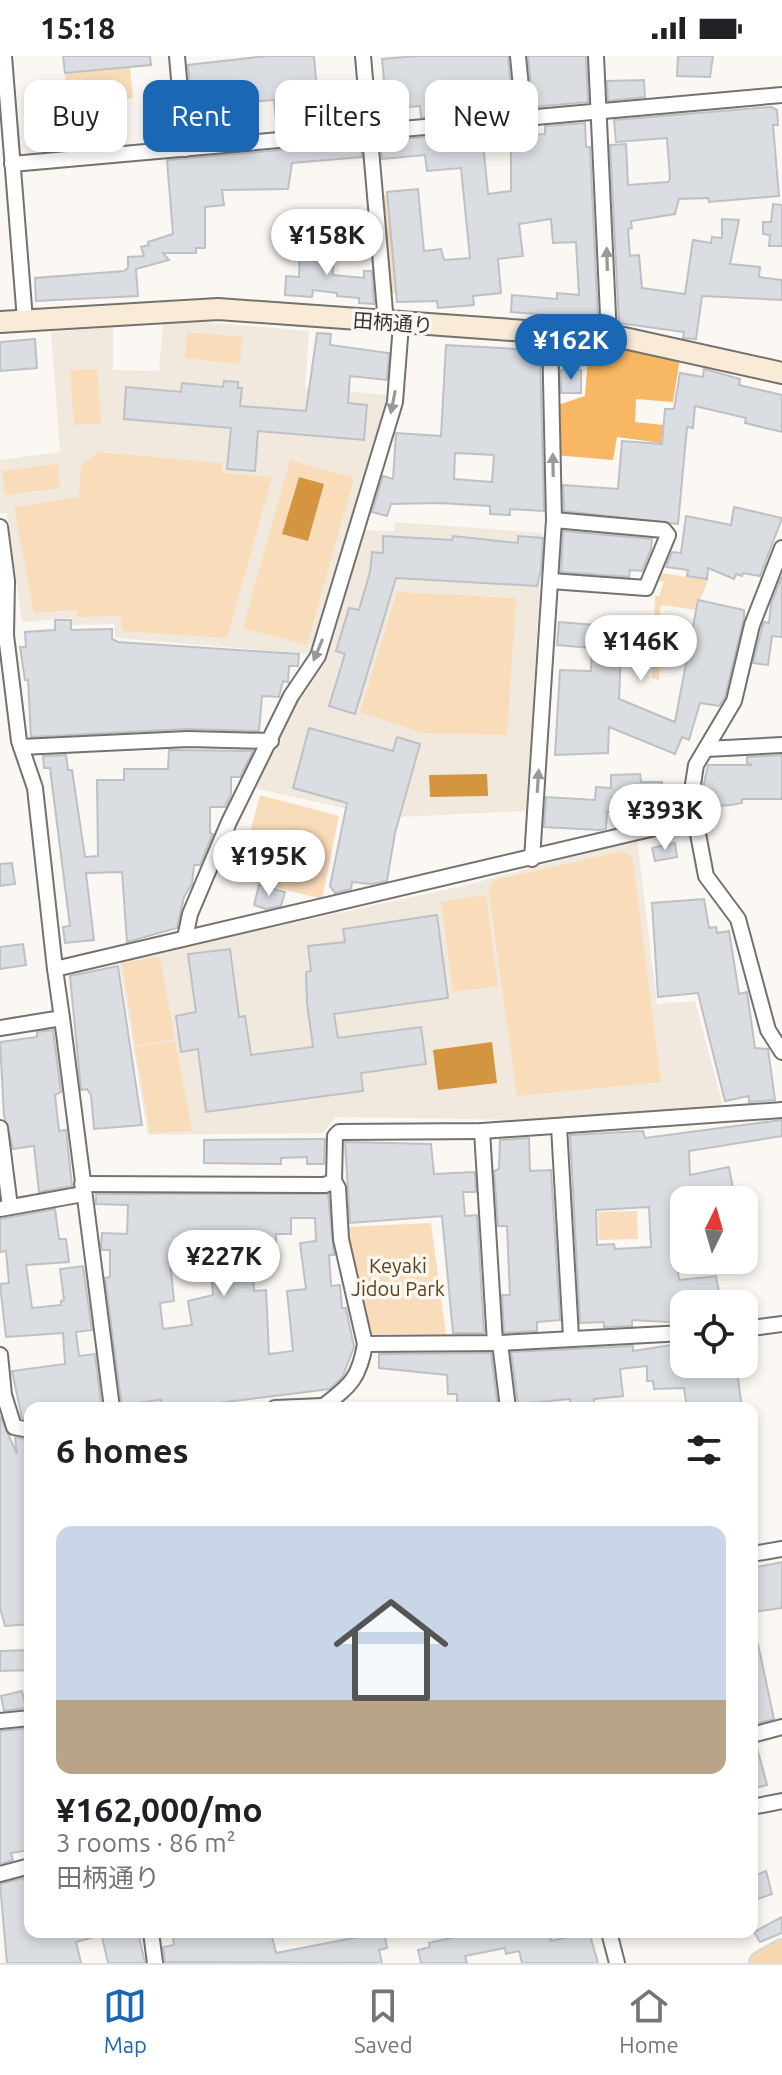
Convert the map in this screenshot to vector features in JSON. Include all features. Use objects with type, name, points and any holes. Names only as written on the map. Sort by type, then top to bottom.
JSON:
[{"type":"main road","points":[[761,1963],[782,1951]]},
{"type":"street","points":[[4,56],[25,320]]},
{"type":"street","points":[[177,56],[179,80]]},
{"type":"street","points":[[363,56],[365,80]]},
{"type":"street","points":[[518,56],[520,80]]},
{"type":"street","points":[[596,56],[601,112],[609,337]]},
{"type":"street","points":[[538,117],[782,95]]},
{"type":"street","points":[[12,164],[150,152]]},
{"type":"street","points":[[185,938],[205,874],[291,696],[318,656],[395,402],[394,324],[372,152]]},
{"type":"street","name":"田柄通り","points":[[0,322],[202,308],[609,337],[672,347],[782,373]]},
{"type":"street","points":[[532,859],[554,520],[550,333]]},
{"type":"street","points":[[551,581],[646,588],[668,535],[664,530],[554,520]]},
{"type":"street","points":[[0,527],[7,581],[6,635],[21,747],[35,788],[82,1189],[111,1402]]},
{"type":"street","points":[[782,548],[752,625],[734,701],[692,776],[693,819],[706,876],[738,919],[768,1030],[782,1048]]},
{"type":"street","points":[[21,747],[188,739],[271,741]]},
{"type":"street","points":[[706,749],[782,745]]},
{"type":"street","points":[[55,969],[693,819]]},
{"type":"street","points":[[0,1028],[62,1018]]},
{"type":"street","points":[[329,1402],[351,1386],[363,1361],[365,1344],[341,1239],[338,1188],[334,1181],[335,1136],[339,1132],[482,1131],[782,1110]]},
{"type":"street","points":[[559,1126],[571,1337]]},
{"type":"street","points":[[0,1128],[5,1208],[82,1189],[325,1185],[334,1181]]},
{"type":"street","points":[[482,1131],[497,1343],[507,1402]]},
{"type":"street","points":[[758,1327],[782,1324]]},
{"type":"street","points":[[365,1344],[497,1343],[670,1333]]},
{"type":"street","points":[[0,1355],[2,1396],[15,1428],[24,1429]]},
{"type":"street","points":[[758,1553],[782,1549]]},
{"type":"street","points":[[0,1721],[24,1719]]},
{"type":"street","points":[[758,1733],[782,1727]]},
{"type":"street","points":[[758,1806],[782,1801]]},
{"type":"street","points":[[0,1874],[24,1868]]},
{"type":"street","points":[[152,1938],[155,1963]]},
{"type":"street","points":[[611,1938],[617,1963]]},
{"type":"shaded area","points":[[204,322],[309,331],[305,388],[388,395],[311,654],[115,638],[114,624],[72,625],[72,618],[22,622],[7,513],[0,513],[0,460],[60,452],[51,332],[113,327],[113,370],[159,371],[163,324]]},
{"type":"shaded area","points":[[589,343],[680,358],[673,402],[636,399],[635,422],[663,425],[661,443],[617,437],[613,460],[555,455],[555,406],[585,396]]},
{"type":"shaded area","points":[[299,477],[324,484],[308,541],[282,534]]},
{"type":"shaded area","points":[[395,522],[543,533],[527,811],[400,817],[399,820],[253,788],[296,699],[360,530],[394,531]]},
{"type":"shaded area","points":[[487,774],[488,796],[430,797],[429,775]]},
{"type":"shaded area","points":[[637,839],[657,1004],[695,1001],[723,1106],[518,1120],[336,1117],[322,1133],[148,1135],[119,961],[467,885]]},
{"type":"shaded area","points":[[492,1042],[497,1083],[438,1090],[433,1050]]},
{"type":"green space","points":[[130,67],[133,98],[127,99],[127,80],[65,80],[65,73]]},
{"type":"green space","points":[[383,195],[387,195],[396,293],[392,293]]},
{"type":"green space","points":[[187,332],[242,337],[240,364],[185,358]]},
{"type":"green space","points":[[97,369],[101,423],[74,425],[70,370]]},
{"type":"green space","points":[[98,452],[222,463],[222,473],[272,477],[227,638],[122,631],[121,616],[78,617],[77,610],[34,613],[14,507],[79,497],[81,465]]},
{"type":"green space","points":[[290,460],[354,478],[307,645],[243,628]]},
{"type":"green space","points":[[57,464],[60,488],[5,495],[2,471]]},
{"type":"green space","points":[[661,573],[708,580],[696,610],[661,605],[653,645],[655,596],[659,596],[664,582],[658,580]]},
{"type":"green space","points":[[397,592],[516,598],[507,735],[422,733],[360,712]]},
{"type":"green space","points":[[653,646],[661,648],[659,680],[652,678]]},
{"type":"green space","points":[[260,795],[339,816],[322,899],[238,878]]},
{"type":"green space","points":[[622,851],[632,856],[661,1082],[517,1096],[488,887],[492,887],[492,881]]},
{"type":"green space","points":[[486,895],[498,986],[453,992],[441,902]]},
{"type":"green space","points":[[160,957],[175,1039],[135,1046],[122,963]]},
{"type":"green space","points":[[175,1041],[192,1131],[150,1133],[135,1047]]},
{"type":"green space","points":[[637,1211],[638,1239],[599,1240],[598,1212]]},
{"type":"green space","name":"Keyaki Jidou Park","points":[[431,1223],[446,1335],[369,1334],[347,1227]]},
{"type":"building","points":[[63,56],[150,56],[151,65],[65,73]]},
{"type":"building","points":[[267,56],[314,56],[316,80],[275,80],[275,110],[274,100],[259,101],[259,80],[189,80],[188,65]]},
{"type":"building","points":[[508,56],[510,80],[425,80],[425,117],[421,117],[420,106],[409,107],[409,80],[384,80],[382,59]]},
{"type":"building","points":[[528,56],[586,56],[588,102],[538,107],[538,80],[530,80]]},
{"type":"building","points":[[678,56],[713,56],[710,77],[677,76]]},
{"type":"building","points":[[644,80],[645,97],[608,101],[607,81]]},
{"type":"building","points":[[771,107],[777,110],[778,125],[773,125],[779,196],[709,202],[708,198],[679,199],[675,214],[631,221],[632,228],[628,229],[630,256],[639,255],[642,288],[685,294],[693,240],[711,243],[712,237],[722,238],[722,219],[739,220],[730,264],[760,267],[759,277],[782,280],[782,300],[702,296],[696,339],[683,338],[684,332],[619,323],[610,145],[626,144],[628,185],[668,182],[670,179],[667,138],[616,142],[614,120]]},
{"type":"building","points":[[585,123],[586,147],[590,147],[598,319],[511,312],[512,295],[557,299],[557,293],[579,295],[576,242],[553,243],[551,219],[519,224],[523,256],[498,259],[501,293],[473,296],[474,305],[438,308],[437,301],[397,302],[387,192],[418,189],[424,251],[441,249],[444,260],[470,258],[461,168],[427,171],[425,155],[382,159],[381,152],[409,152],[409,138],[425,137],[425,152],[484,152],[488,194],[511,191],[511,152],[538,152],[538,135],[545,134],[545,126]]},
{"type":"building","points":[[259,152],[361,152],[362,157],[292,163],[288,189],[222,190],[224,205],[205,207],[205,248],[196,248],[196,253],[163,253],[169,260],[136,269],[138,296],[36,301],[35,278],[124,271],[128,268],[128,257],[144,256],[141,247],[173,234],[167,160]]},
{"type":"building","points":[[773,204],[782,205],[782,246],[769,246],[770,235],[763,234],[763,222],[771,222]]},
{"type":"building","points":[[300,245],[334,247],[333,275],[364,278],[364,271],[372,271],[374,304],[359,303],[359,298],[313,290],[312,297],[285,295],[286,276],[299,277]]},
{"type":"building","points":[[317,333],[331,334],[330,345],[389,353],[387,380],[350,376],[348,403],[367,405],[364,440],[258,431],[255,471],[227,469],[231,428],[124,419],[126,387],[181,392],[182,383],[223,387],[224,381],[238,382],[238,388],[242,388],[240,406],[306,411]]},
{"type":"building","points":[[35,339],[37,368],[0,371],[0,342]]},
{"type":"building","points":[[517,344],[530,344],[529,351],[540,352],[544,511],[510,509],[510,515],[490,514],[490,506],[439,503],[391,504],[387,516],[372,512],[383,476],[393,479],[396,433],[441,436],[446,345],[517,349]],"holes":[[[455,453],[494,455],[492,482],[454,479]]]},
{"type":"building","points":[[704,369],[740,379],[739,385],[782,395],[782,432],[745,423],[746,418],[695,406],[693,428],[687,427],[678,524],[564,511],[563,485],[618,489],[622,441],[662,444],[665,409],[674,409],[680,373],[703,377]]},
{"type":"building","points":[[561,370],[581,370],[581,393],[561,393]]},
{"type":"building","points":[[734,507],[782,518],[760,576],[743,573],[742,576],[736,574],[734,579],[708,568],[707,579],[687,576],[688,570],[666,567],[672,552],[681,553],[686,516],[731,525]]},
{"type":"building","points":[[563,531],[652,539],[651,549],[642,571],[630,570],[629,577],[561,572]]},
{"type":"building","points":[[383,536],[452,540],[453,536],[518,543],[518,536],[543,538],[541,570],[537,586],[396,578],[355,714],[329,706],[345,654],[336,651],[349,608],[359,610],[370,572],[372,552],[383,553]]},
{"type":"building","points":[[782,576],[782,637],[772,636],[768,665],[753,663],[764,622],[769,623],[771,604]]},
{"type":"building","points":[[698,600],[744,610],[744,618],[725,697],[719,706],[700,703],[689,740],[682,737],[675,754],[609,727],[608,753],[555,755],[560,670],[591,671],[592,648],[557,645],[559,622],[648,629],[646,653],[621,651],[619,699],[675,722]]},
{"type":"building","points":[[55,620],[71,620],[71,630],[112,629],[112,639],[118,642],[299,654],[298,666],[289,666],[288,682],[283,681],[279,697],[262,696],[259,731],[188,729],[31,737],[28,680],[25,680],[20,647],[26,647],[25,632],[55,630]]},
{"type":"building","points":[[309,728],[393,751],[397,737],[420,744],[395,833],[387,881],[371,884],[352,882],[351,889],[335,893],[330,886],[347,803],[293,788]]},
{"type":"building","points":[[169,750],[253,751],[240,777],[231,777],[231,794],[225,807],[210,807],[210,833],[213,834],[200,865],[194,865],[192,884],[184,897],[177,928],[127,942],[122,872],[86,873],[94,940],[65,943],[63,927],[70,926],[50,768],[44,768],[43,756],[66,755],[68,770],[72,770],[85,857],[98,856],[97,780],[124,780],[124,769],[168,769]]},
{"type":"building","points":[[782,755],[782,799],[742,799],[742,803],[704,807],[701,797],[708,765],[752,765],[747,763],[747,757]]},
{"type":"building","points":[[640,774],[641,782],[662,782],[662,785],[682,788],[682,805],[676,805],[676,811],[607,812],[606,829],[600,830],[544,827],[546,797],[595,800],[596,787],[611,788],[611,775]]},
{"type":"building","points":[[675,843],[677,857],[655,861],[652,848]]},
{"type":"building","points":[[12,863],[15,884],[0,886],[0,864]]},
{"type":"building","points":[[259,885],[285,892],[281,906],[266,909],[254,905]]},
{"type":"building","points":[[704,899],[709,928],[716,927],[717,933],[729,931],[739,994],[747,992],[755,1048],[768,1049],[775,1100],[749,1102],[749,1096],[725,1101],[698,993],[658,997],[652,903]]},
{"type":"building","points":[[437,915],[448,998],[334,1014],[338,1038],[421,1027],[426,1064],[361,1073],[363,1091],[206,1112],[198,1049],[181,1052],[176,1016],[196,1012],[188,954],[230,949],[239,1017],[245,1016],[251,1055],[313,1047],[307,1003],[306,972],[311,971],[308,946],[345,942],[343,929]]},
{"type":"building","points":[[23,944],[26,965],[0,969],[0,947]]},
{"type":"building","points":[[118,966],[142,1125],[94,1129],[91,1095],[87,1089],[81,1090],[70,976]]},
{"type":"building","points":[[53,1030],[61,1092],[55,1095],[59,1131],[66,1130],[72,1186],[39,1192],[34,1146],[13,1149],[4,1115],[0,1042],[37,1037],[37,1032]]},
{"type":"building","points":[[782,1120],[782,1136],[689,1151],[690,1175],[729,1167],[732,1186],[670,1186],[670,1274],[678,1274],[679,1280],[716,1276],[719,1290],[670,1290],[670,1322],[632,1320],[632,1326],[604,1327],[604,1322],[580,1323],[570,1135],[643,1131],[645,1138]],"holes":[[[649,1207],[651,1247],[615,1249],[614,1244],[597,1245],[596,1210]]]},
{"type":"building","points":[[529,1138],[530,1171],[551,1170],[560,1320],[537,1322],[537,1331],[504,1333],[502,1295],[510,1295],[507,1226],[498,1226],[494,1171],[499,1169],[500,1140]]},
{"type":"building","points":[[325,1139],[324,1164],[307,1164],[307,1157],[281,1158],[281,1164],[204,1163],[204,1140]]},
{"type":"building","points":[[345,1142],[431,1144],[434,1174],[475,1172],[476,1192],[463,1192],[465,1216],[477,1215],[484,1333],[453,1333],[442,1216],[350,1223]]},
{"type":"building","points":[[96,1194],[328,1194],[334,1255],[329,1255],[331,1286],[340,1285],[342,1308],[346,1308],[354,1347],[343,1376],[330,1389],[226,1402],[121,1402],[105,1278],[110,1277],[110,1250],[102,1250],[101,1245],[102,1233],[127,1234],[128,1205],[96,1204]],"holes":[[[291,1218],[315,1218],[316,1241],[300,1243],[306,1289],[287,1291],[293,1351],[269,1354],[266,1290],[254,1291],[252,1261],[267,1260],[266,1245],[276,1246],[276,1234],[291,1234]],[[203,1259],[204,1271],[211,1270],[213,1295],[188,1301],[192,1325],[163,1329],[160,1303],[174,1301],[170,1261]]]},
{"type":"building","points":[[55,1209],[59,1239],[66,1239],[69,1262],[26,1265],[32,1308],[61,1305],[64,1300],[60,1269],[83,1266],[92,1330],[76,1332],[79,1356],[95,1354],[101,1402],[24,1402],[22,1418],[12,1371],[65,1364],[63,1333],[6,1337],[0,1284],[9,1283],[6,1251],[0,1252],[0,1219]]},
{"type":"building","points":[[670,1345],[670,1378],[738,1378],[741,1402],[686,1402],[684,1388],[654,1389],[653,1381],[647,1381],[647,1366],[620,1369],[623,1396],[594,1399],[594,1402],[570,1402],[570,1399],[518,1402],[511,1352],[633,1346],[633,1351]]},
{"type":"building","points":[[491,1353],[497,1402],[457,1402],[457,1394],[448,1394],[447,1375],[379,1368],[379,1354]]},
{"type":"building","points":[[0,1416],[17,1454],[15,1437],[24,1439],[24,1624],[5,1626],[0,1608]]},
{"type":"building","points":[[782,1562],[782,1608],[758,1611],[758,1567]]},
{"type":"building","points":[[758,1644],[774,1719],[758,1723]]},
{"type":"building","points":[[24,1650],[24,1670],[0,1671],[0,1651]]},
{"type":"building","points":[[22,1691],[24,1708],[4,1711],[1,1696]]},
{"type":"building","points":[[24,1729],[24,1851],[11,1853],[13,1860],[0,1864],[0,1731]]},
{"type":"building","points":[[758,1751],[767,1785],[758,1787]]},
{"type":"building","points":[[766,1871],[772,1894],[758,1899],[758,1874]]},
{"type":"building","points":[[24,1878],[24,1938],[91,1938],[76,1942],[81,1963],[7,1963],[0,1884]]},
{"type":"building","points":[[782,1917],[782,1933],[760,1942],[758,1930]]},
{"type":"building","points":[[102,1938],[139,1938],[145,1963],[108,1963]]},
{"type":"building","points":[[173,1938],[272,1938],[276,1953],[353,1938],[385,1938],[387,1948],[379,1950],[382,1963],[165,1962],[163,1947],[174,1945]]},
{"type":"building","points":[[451,1938],[550,1938],[551,1941],[591,1938],[598,1963],[522,1963],[519,1951],[506,1954],[505,1948],[465,1956],[467,1963],[421,1963],[418,1950],[430,1947],[429,1943]]}]
